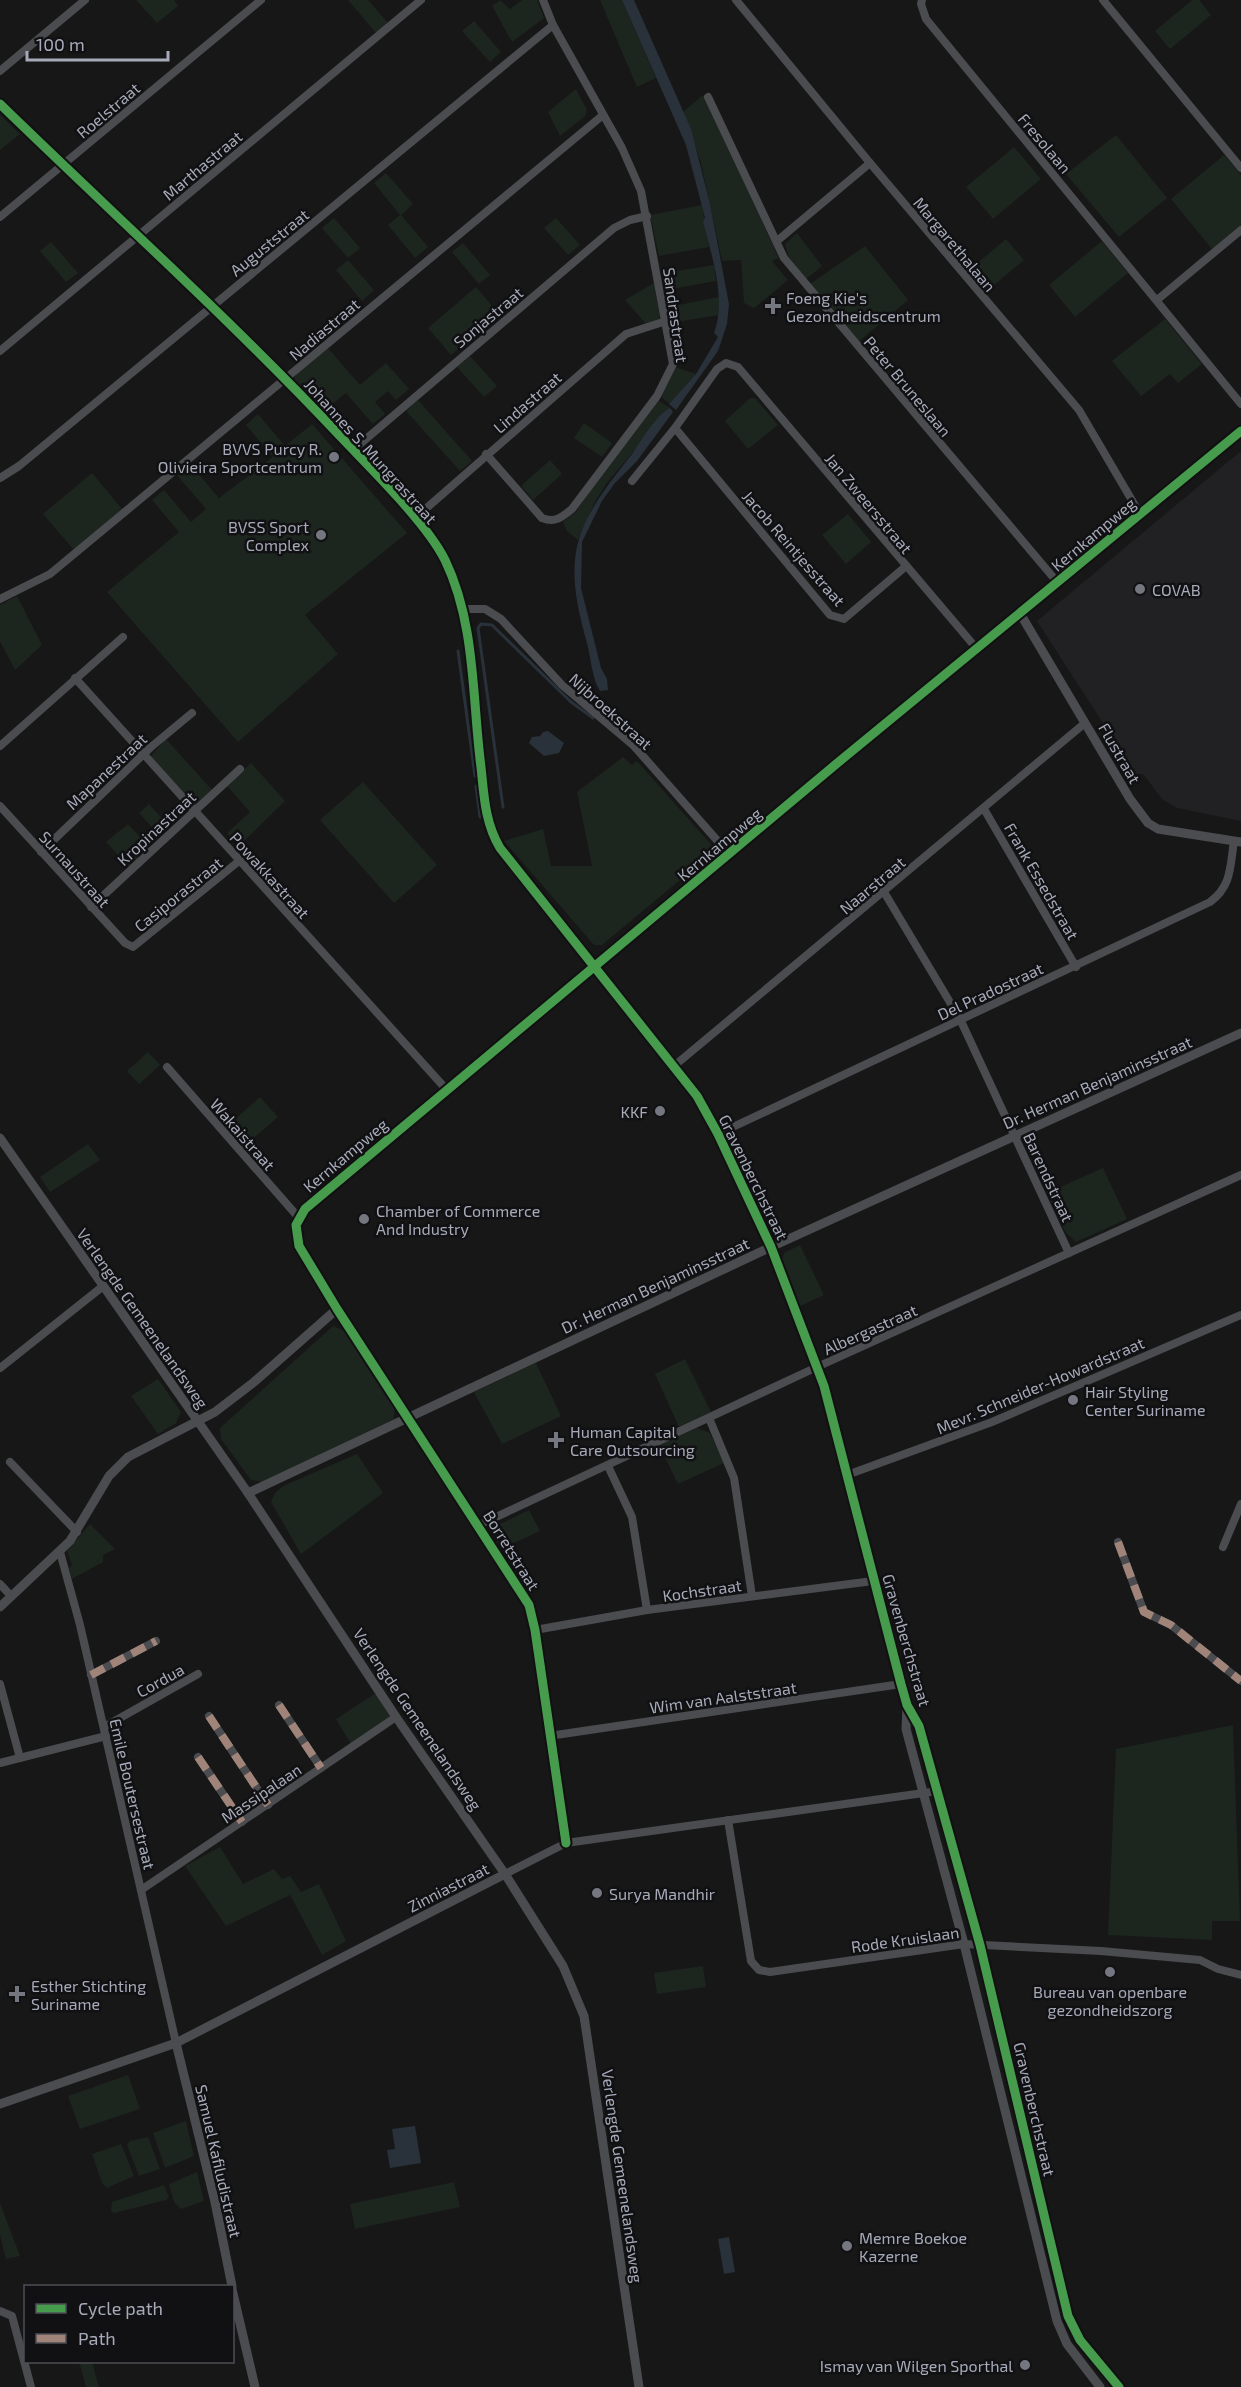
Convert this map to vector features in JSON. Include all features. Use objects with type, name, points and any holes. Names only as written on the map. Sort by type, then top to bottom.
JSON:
[{"type":"street","points":[[0,71],[85,0]]},
{"type":"street","name":"Roelstraat","points":[[0,217],[261,0]]},
{"type":"street","name":"Marthastraat","points":[[0,350],[421,0]]},
{"type":"street","name":"Sandrastraat","points":[[486,454],[542,518],[550,521],[560,519],[572,509],[670,374],[673,364],[641,191],[603,115],[553,25],[543,0]]},
{"type":"street","name":"Margarethalaan","points":[[736,0],[870,163],[1079,410],[1140,514]]},
{"type":"street","name":"Fresolaan","points":[[922,0],[921,4],[926,19],[1241,404]]},
{"type":"street","points":[[1103,0],[1241,168]]},
{"type":"street","name":"Auguststraat","points":[[0,478],[19,466],[553,25]]},
{"type":"street","name":"Peter Bruneslaan","points":[[708,97],[784,258],[1058,583]]},
{"type":"street","name":"Johannes S. Mungrastraat","points":[[0,104],[285,380],[353,450],[414,519],[445,561],[462,609],[469,643],[487,818],[492,834],[500,848],[596,967]]},
{"type":"street","name":"Nadiastraat","points":[[1,596],[50,574],[603,115]]},
{"type":"street","points":[[777,242],[870,163]]},
{"type":"street","name":"Sonjastraat","points":[[353,450],[614,228],[630,220],[647,216]]},
{"type":"street","points":[[1157,300],[1241,230]]},
{"type":"street","name":"Lindastraat","points":[[414,519],[626,334],[666,321]]},
{"type":"street","name":"Jan Zweersstraat","points":[[675,428],[720,365],[732,365],[744,372],[905,567],[977,650]]},
{"type":"street","points":[[632,481],[675,428]]},
{"type":"street","name":"Jacob Reintjesstraat","points":[[675,428],[830,615],[844,619],[905,567]]},
{"type":"street","name":"Kernkampweg","points":[[299,1218],[306,1209],[446,1089],[1241,431]]},
{"type":"street","name":"Nijbroekstraat","points":[[462,609],[484,609],[501,619],[562,685],[634,746],[730,855]]},
{"type":"street","name":"Flustraat","points":[[1020,615],[1130,799],[1148,823],[1158,830],[1238,841]]},
{"type":"street","points":[[0,746],[123,637]]},
{"type":"street","name":"Powakkastraat","points":[[75,678],[446,1089]]},
{"type":"street","name":"Mapanestraat","points":[[41,852],[143,755],[192,713]]},
{"type":"street","name":"Naarstraat","points":[[674,1066],[1085,723]]},
{"type":"street","name":"Kropinastraat","points":[[91,907],[240,769]]},
{"type":"street","name":"Surnaustraat","points":[[0,806],[125,944],[133,947]]},
{"type":"street","name":"Frank Essedstraat","points":[[984,809],[1076,967]]},
{"type":"street","name":"Del Pradostraat","points":[[718,1134],[1210,902],[1222,893],[1238,841]]},
{"type":"street","name":"Casiporastraat","points":[[133,947],[239,861]]},
{"type":"street","name":"Barendstraat","points":[[884,892],[960,1019],[1069,1253]]},
{"type":"street","name":"Gravenberchstraat","points":[[596,967],[697,1096],[718,1134],[771,1247],[817,1368],[901,1684],[907,1705],[919,1726],[980,1946],[1068,2316],[1080,2340],[1119,2387]]},
{"type":"street","name":"Dr. Herman Benjaminsstraat","points":[[248,1493],[771,1247],[1241,1033]]},
{"type":"street","name":"Wakaistraat","points":[[167,1067],[299,1218]]},
{"type":"street","name":"Verlengde Gemeenelandsweg","points":[[0,1138],[248,1493],[396,1717],[505,1874],[563,1966],[584,2016],[639,2387]]},
{"type":"street","name":"Albergastraat","points":[[479,1526],[817,1368],[1241,1175]]},
{"type":"street","points":[[0,1607],[60,1552],[77,1532],[109,1476],[128,1458],[198,1421],[254,1382],[337,1310],[299,1246],[296,1226],[299,1218]]},
{"type":"street","points":[[0,1368],[102,1287]]},
{"type":"street","name":"Borretstraat","points":[[337,1310],[529,1605],[535,1630],[566,1843]]},
{"type":"street","name":"Mevr. Schneider-Howardstraat","points":[[847,1475],[992,1422],[1241,1314]]},
{"type":"street","points":[[709,1418],[734,1478],[752,1596]]},
{"type":"street","points":[[10,1462],[77,1532]]},
{"type":"street","points":[[608,1466],[632,1517],[647,1611]]},
{"type":"street","points":[[1223,1547],[1241,1504]]},
{"type":"street","points":[[1118,1542],[1144,1612],[1171,1624],[1241,1682]]},
{"type":"street","name":"Emile Boutersestraat","points":[[60,1552],[104,1727],[176,2043]]},
{"type":"street","name":"Kochstraat","points":[[535,1630],[647,1611],[873,1581]]},
{"type":"street","points":[[0,1584],[11,1596]]},
{"type":"street","points":[[91,1675],[156,1641]]},
{"type":"street","name":"Cordua","points":[[104,1727],[198,1674]]},
{"type":"street","points":[[0,1684],[20,1758]]},
{"type":"street","name":"Wim van Aalststraat","points":[[549,1736],[901,1684]]},
{"type":"street","points":[[279,1705],[321,1768]]},
{"type":"street","name":"Gravenberchstraat","points":[[907,1705],[906,1729],[964,1944],[1057,2321],[1067,2344],[1100,2387]]},
{"type":"street","points":[[209,1716],[268,1805]]},
{"type":"street","name":"Massipalaan","points":[[141,1890],[396,1717]]},
{"type":"street","points":[[0,1764],[106,1736]]},
{"type":"street","points":[[198,1757],[242,1822]]},
{"type":"street","name":"Zinniastraat","points":[[0,2104],[176,2043],[566,1843],[938,1791]]},
{"type":"street","name":"Rode Kruislaan","points":[[728,1820],[751,1960],[759,1970],[770,1972],[964,1944],[1101,1951],[1191,1959],[1241,1975]]},
{"type":"street","name":"Samuel Kafiludistraat","points":[[176,2043],[215,2202],[231,2285]]},
{"type":"street","name":"Samuel Kafiludistraat","points":[[234,2297],[255,2387]]},
{"type":"street","points":[[0,2311],[12,2316],[22,2340]]},
{"type":"street","points":[[26,2363],[31,2387]]},
{"type":"shaded area","points":[[136,0],[174,0],[178,6],[157,23]]},
{"type":"shaded area","points":[[348,0],[368,0],[388,23],[376,33]]},
{"type":"shaded area","points":[[500,0],[510,9],[522,0],[537,0],[544,18],[512,42],[492,6]]},
{"type":"shaded area","points":[[600,0],[622,0],[656,78],[637,87]]},
{"type":"shaded area","points":[[622,0],[634,0],[691,129],[710,204],[729,304],[727,324],[718,351],[676,410],[669,404],[696,374],[718,337],[714,333],[718,320],[718,291],[703,221],[705,218],[686,145]]},
{"type":"shaded area","points":[[1192,0],[1199,0],[1211,15],[1170,49],[1155,31]]},
{"type":"shaded area","points":[[474,21],[501,52],[490,62],[462,31]]},
{"type":"shaded area","points":[[576,89],[587,110],[585,116],[560,136],[548,112]]},
{"type":"shaded area","points":[[703,95],[779,258],[772,261],[788,280],[754,308],[744,303],[741,260],[722,261],[701,163],[683,112]]},
{"type":"shaded area","points":[[0,115],[20,134],[0,150]]},
{"type":"shaded area","points":[[1116,135],[1167,198],[1119,237],[1066,174]]},
{"type":"shaded area","points":[[1014,147],[1041,179],[993,219],[966,187]]},
{"type":"shaded area","points":[[1224,155],[1241,175],[1241,225],[1212,249],[1171,199]]},
{"type":"shaded area","points":[[386,173],[413,204],[401,215],[428,247],[415,258],[388,225],[400,215],[374,183]]},
{"type":"shaded area","points":[[702,205],[709,247],[659,256],[650,215]]},
{"type":"shaded area","points":[[334,218],[360,248],[348,258],[322,228]]},
{"type":"shaded area","points":[[556,218],[580,245],[568,255],[544,228]]},
{"type":"shaded area","points":[[797,233],[822,266],[806,279],[789,257],[785,244]]},
{"type":"shaded area","points":[[1006,239],[1024,260],[986,292],[968,271]]},
{"type":"shaded area","points":[[1102,241],[1128,273],[1075,317],[1049,285]]},
{"type":"shaded area","points":[[51,242],[78,273],[66,282],[40,251]]},
{"type":"shaded area","points":[[463,243],[490,275],[479,284],[452,252]]},
{"type":"shaded area","points":[[865,246],[908,300],[858,342],[810,284]]},
{"type":"shaded area","points":[[348,260],[374,290],[362,301],[336,270]]},
{"type":"shaded area","points":[[714,265],[716,281],[667,290],[664,273]]},
{"type":"shaded area","points":[[654,283],[660,317],[657,321],[646,324],[625,300]]},
{"type":"shaded area","points":[[476,287],[499,314],[451,355],[428,328]]},
{"type":"shaded area","points":[[719,297],[719,315],[676,322],[673,306]]},
{"type":"shaded area","points":[[1165,319],[1202,364],[1178,383],[1170,374],[1141,396],[1112,361]]},
{"type":"shaded area","points":[[328,348],[360,385],[386,363],[409,389],[396,400],[388,391],[375,402],[385,414],[373,424],[346,393],[323,412],[294,379],[297,373]]},
{"type":"shaded area","points":[[470,356],[497,386],[484,397],[457,367]]},
{"type":"shaded area","points":[[675,367],[696,374],[669,404],[660,395]]},
{"type":"shaded area","points":[[750,398],[755,398],[778,425],[748,449],[725,421]]},
{"type":"shaded area","points":[[418,400],[472,461],[460,471],[406,411]]},
{"type":"shaded area","points":[[658,400],[670,408],[606,484],[578,540],[567,531],[563,522],[576,512],[602,473]]},
{"type":"shaded area","points":[[670,408],[673,412],[637,461],[614,484],[602,501],[582,542],[581,588],[601,668],[607,679],[608,690],[600,691],[593,674],[575,585],[578,541],[597,501],[654,422]]},
{"type":"shaded area","points":[[258,414],[285,446],[312,424],[407,533],[305,615],[338,654],[238,742],[107,592],[179,532],[152,500],[164,490],[191,522],[206,509],[176,474],[189,463],[219,498],[273,457],[246,425]]},
{"type":"shaded area","points":[[584,423],[612,443],[602,457],[574,438]]},
{"type":"shaded area","points":[[1241,451],[1241,821],[1177,808],[1163,800],[1143,774],[1136,774],[1037,621]]},
{"type":"shaded area","points":[[550,460],[562,474],[533,500],[521,486]]},
{"type":"shaded area","points":[[92,473],[122,509],[74,550],[43,514]]},
{"type":"shaded area","points":[[848,514],[871,542],[846,564],[822,535]]},
{"type":"shaded area","points":[[17,596],[42,645],[15,670],[0,641],[0,605]]},
{"type":"shaded area","points":[[548,731],[564,743],[559,753],[544,756],[529,743],[532,737],[540,736],[543,732]]},
{"type":"shaded area","points":[[166,739],[213,791],[196,805],[150,757]]},
{"type":"shaded area","points":[[623,757],[632,765],[637,761],[716,850],[602,945],[594,945],[504,841],[543,829],[551,866],[592,866],[577,792]]},
{"type":"shaded area","points":[[251,763],[285,801],[239,846],[227,833],[250,812],[227,786]]},
{"type":"shaded area","points":[[363,782],[437,865],[394,903],[320,820]]},
{"type":"shaded area","points":[[149,804],[169,826],[159,835],[139,813]]},
{"type":"shaded area","points":[[128,824],[150,848],[129,867],[106,842]]},
{"type":"shaded area","points":[[148,1052],[160,1065],[139,1084],[127,1071]]},
{"type":"shaded area","points":[[260,1097],[278,1117],[241,1149],[224,1129]]},
{"type":"shaded area","points":[[88,1144],[100,1160],[50,1192],[40,1177]]},
{"type":"shaded area","points":[[1103,1168],[1127,1219],[1076,1242],[1066,1233],[1047,1193]]},
{"type":"shaded area","points":[[800,1245],[824,1295],[800,1306],[782,1261],[784,1253]]},
{"type":"shaded area","points":[[333,1326],[351,1334],[395,1404],[394,1419],[264,1482],[251,1480],[221,1439],[220,1428]]},
{"type":"shaded area","points":[[685,1359],[711,1412],[679,1427],[655,1374]]},
{"type":"shaded area","points":[[536,1363],[561,1416],[502,1444],[474,1392]]},
{"type":"shaded area","points":[[158,1379],[181,1412],[176,1423],[158,1434],[131,1396]]},
{"type":"shaded area","points":[[697,1428],[710,1433],[724,1463],[678,1484],[659,1445]]},
{"type":"shaded area","points":[[357,1454],[383,1493],[301,1554],[271,1502],[275,1493],[283,1486]]},
{"type":"shaded area","points":[[529,1510],[540,1531],[501,1549],[490,1529]]},
{"type":"shaded area","points":[[90,1524],[115,1549],[103,1555],[103,1562],[72,1579],[69,1568],[72,1565],[67,1551]]},
{"type":"shaded area","points":[[376,1693],[391,1718],[351,1744],[336,1719]]},
{"type":"shaded area","points":[[1233,1725],[1240,1921],[1212,1921],[1212,1940],[1108,1935],[1116,1749]]},
{"type":"shaded area","points":[[220,1847],[243,1884],[274,1869],[282,1879],[290,1876],[301,1892],[319,1884],[346,1941],[322,1955],[290,1895],[226,1926],[185,1866]]},
{"type":"shaded area","points":[[703,1966],[706,1987],[657,1994],[654,1973]]},
{"type":"shaded area","points":[[128,2075],[140,2109],[80,2129],[68,2096]]},
{"type":"shaded area","points":[[186,2121],[194,2156],[165,2168],[153,2133]]},
{"type":"shaded area","points":[[415,2126],[421,2163],[390,2168],[387,2150],[395,2149],[392,2129]]},
{"type":"shaded area","points":[[148,2137],[160,2169],[139,2176],[127,2145],[130,2141]]},
{"type":"shaded area","points":[[121,2144],[134,2176],[107,2188],[102,2183],[92,2154]]},
{"type":"shaded area","points":[[197,2172],[204,2201],[181,2209],[174,2202],[169,2184]]},
{"type":"shaded area","points":[[454,2182],[460,2207],[355,2229],[350,2204]]},
{"type":"shaded area","points":[[164,2185],[169,2197],[166,2200],[114,2213],[111,2211],[112,2202]]},
{"type":"shaded area","points":[[0,2203],[20,2256],[6,2259],[0,2235]]},
{"type":"shaded area","points":[[729,2237],[735,2272],[724,2274],[718,2239]]},
{"type":"shaded area","points":[[79,2363],[92,2363],[99,2387],[86,2387]]},
{"type":"waterway","points":[[503,807],[478,628],[481,624],[492,625],[571,702],[593,718]]},
{"type":"waterway","points":[[458,651],[475,776]]},
{"type":"waterway","points":[[476,786],[480,817]]},
{"type":"marked path","points":[[1118,1542],[1144,1612],[1171,1625],[1241,1681]]},
{"type":"marked path","points":[[91,1675],[156,1641]]},
{"type":"marked path","points":[[279,1705],[321,1768]]},
{"type":"marked path","points":[[209,1716],[268,1805]]},
{"type":"marked path","points":[[198,1757],[242,1822]]},
{"type":"cycle path","points":[[0,104],[298,392],[411,512],[445,560],[455,584],[468,636],[484,799],[495,839],[697,1096],[718,1134],[771,1247],[824,1386],[901,1684],[907,1705],[919,1726],[980,1945],[1068,2316],[1080,2340],[1119,2387]]},
{"type":"cycle path","points":[[566,1843],[535,1630],[529,1605],[337,1309],[299,1246],[296,1225],[305,1209],[835,765],[1241,431]]},
{"type":"place","name":"Foeng Kie's Gezondheidscentrum","points":[[773,306]]},
{"type":"place","name":"BVVS Purcy R. Olivieira Sportcentrum","points":[[334,457]]},
{"type":"place","name":"BVSS Sport Complex","points":[[321,535]]},
{"type":"place","name":"COVAB","points":[[1140,589]]},
{"type":"place","name":"KKF","points":[[660,1111]]},
{"type":"place","name":"Chamber of Commerce And Industry","points":[[364,1219]]},
{"type":"place","name":"Hair Styling Center Suriname","points":[[1073,1400]]},
{"type":"place","name":"Human Capital Care Outsourcing","points":[[556,1440]]},
{"type":"place","name":"Surya Mandhir","points":[[597,1893]]},
{"type":"place","name":"Bureau van openbare gezondheidszorg","points":[[1110,1972]]},
{"type":"place","name":"Esther Stichting Suriname","points":[[17,1994]]},
{"type":"place","name":"Memre Boekoe Kazerne","points":[[847,2246]]},
{"type":"place","name":"Ismay van Wilgen Sporthal","points":[[1025,2365]]}]
